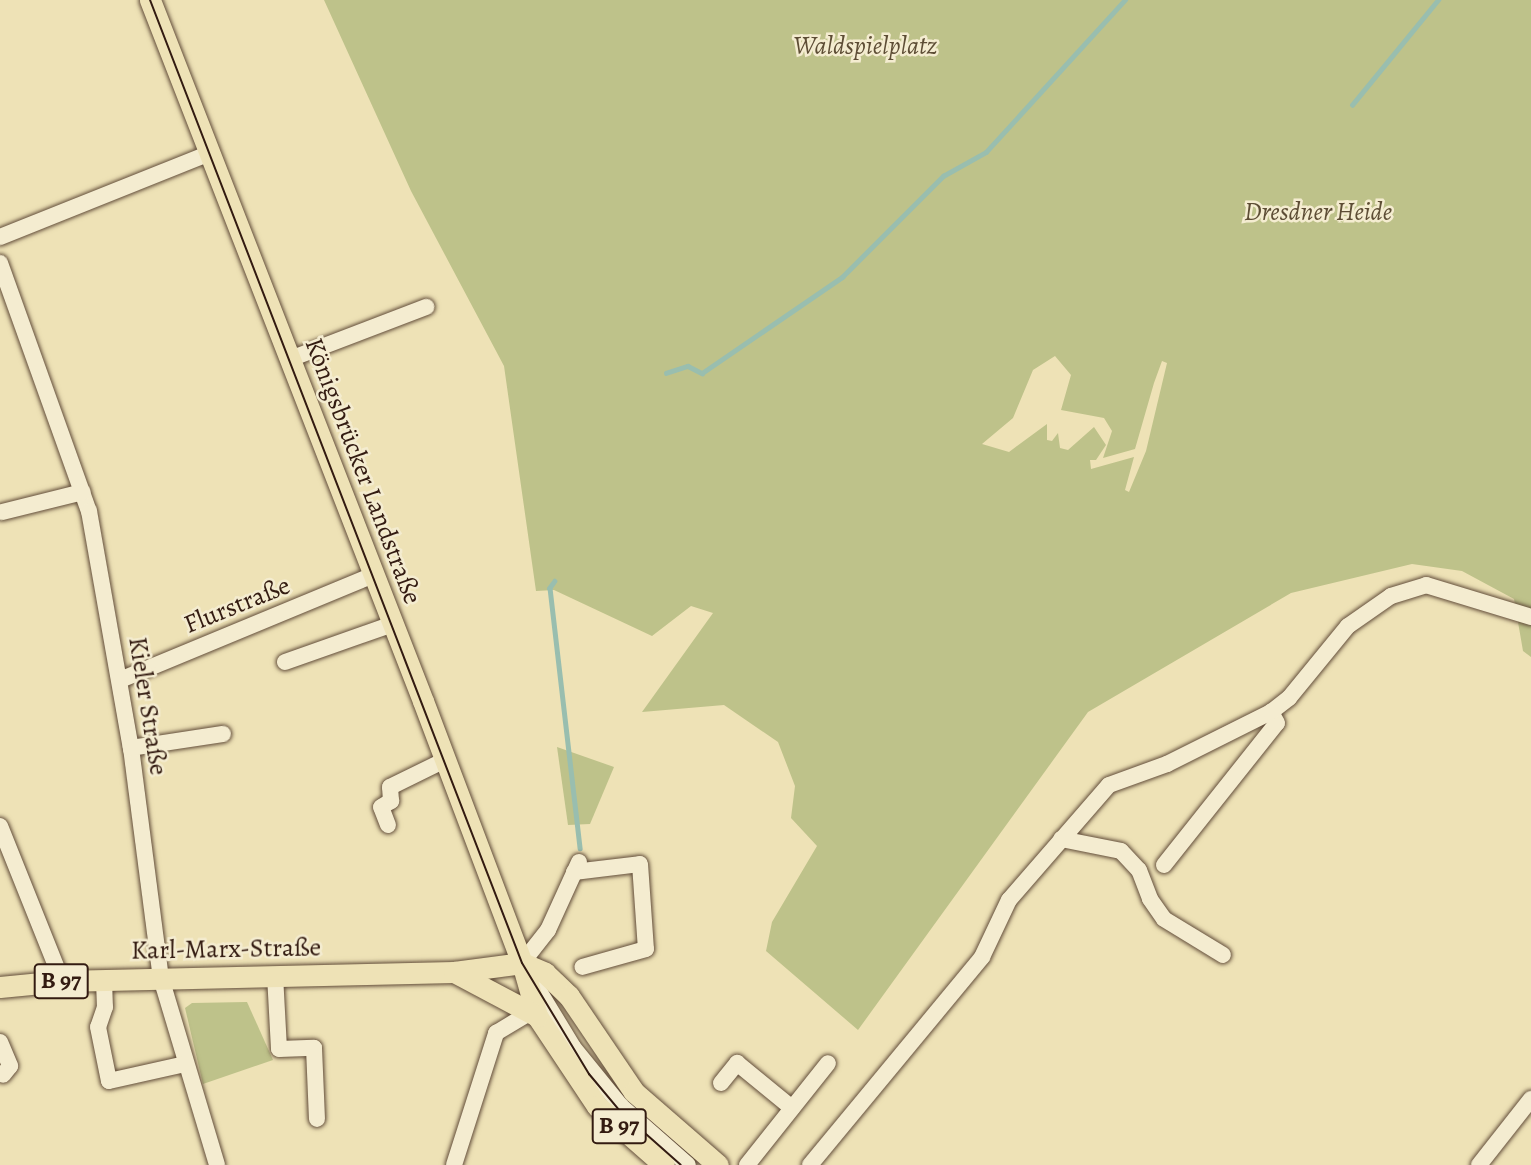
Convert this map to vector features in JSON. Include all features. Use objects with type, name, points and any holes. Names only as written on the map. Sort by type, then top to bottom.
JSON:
[{"type":"main road","name":"Königsbrücker Landstraße","points":[[150,0],[522,963]]},
{"type":"main road","name":"Karl-Marx-Straße","points":[[0,987],[62,981],[454,972],[522,963]]},
{"type":"main road","name":"B 97","points":[[522,963],[532,1015],[597,1106],[664,1165]]},
{"type":"main road","name":"B 97","points":[[522,963],[545,973],[569,996],[634,1092],[718,1165]]},
{"type":"main road","points":[[454,972],[532,1015]]},
{"type":"street","points":[[0,237],[210,153]]},
{"type":"street","name":"Kieler Straße","points":[[0,263],[83,492],[131,748],[161,978],[217,1165]]},
{"type":"street","points":[[290,359],[426,307]]},
{"type":"street","points":[[2,513],[83,492]]},
{"type":"street","name":"Flurstraße","points":[[120,680],[374,575]]},
{"type":"street","points":[[810,1165],[982,957],[1009,900],[1109,785],[1167,764],[1271,712],[1289,698],[1348,626],[1391,596],[1426,585],[1531,617]]},
{"type":"street","points":[[285,662],[393,624]]},
{"type":"street","points":[[1164,865],[1277,723],[1271,712]]},
{"type":"street","points":[[131,748],[223,734]]},
{"type":"street","points":[[388,825],[381,807],[390,801],[390,787],[445,760]]},
{"type":"street","points":[[0,825],[62,981]]},
{"type":"street","points":[[1061,839],[1121,851],[1139,870],[1150,899],[1164,919],[1223,955]]},
{"type":"street","points":[[582,967],[646,949],[640,864],[577,867],[548,930],[522,963],[573,1046],[621,1106],[688,1165]]},
{"type":"street","points":[[275,975],[279,1049],[314,1048],[317,1118]]},
{"type":"street","points":[[104,980],[105,1007],[98,1027],[109,1081],[186,1063]]},
{"type":"street","points":[[454,1165],[496,1033],[532,1015],[573,1046]]},
{"type":"street","points":[[0,1042],[10,1066],[3,1075]]},
{"type":"street","points":[[721,1083],[737,1063],[792,1108]]},
{"type":"street","points":[[747,1165],[828,1063]]},
{"type":"street","points":[[1479,1165],[1531,1098]]},
{"type":"green space","name":"Dresdner Heide","points":[[324,0],[1531,0],[1531,657],[1523,651],[1514,599],[1462,571],[1412,564],[1291,593],[1088,712],[858,1030],[766,951],[772,922],[817,846],[791,818],[795,786],[778,742],[724,705],[642,712],[713,613],[691,606],[652,636],[554,590],[536,591],[504,366],[411,191]],"holes":[[[1055,356],[1071,375],[1061,410],[1104,418],[1112,431],[1103,458],[1135,449],[1162,361],[1167,363],[1146,451],[1129,492],[1125,490],[1134,457],[1091,469],[1090,460],[1096,460],[1106,445],[1094,427],[1068,450],[1060,448],[1058,433],[1052,441],[1047,440],[1047,424],[1009,452],[982,444],[1013,418],[1033,370]]]},
{"type":"green space","points":[[557,747],[614,767],[590,824],[568,825]]},
{"type":"green space","points":[[247,1002],[273,1060],[203,1084],[185,1008],[192,1003]]},
{"type":"waterway","points":[[666,373],[688,366],[702,373],[842,277],[943,176],[986,152],[1125,0]]},
{"type":"waterway","points":[[1352,105],[1438,0]]},
{"type":"waterway","points":[[555,581],[550,588],[580,848]]},
{"type":"tram line","points":[[150,0],[522,963],[589,1074],[620,1111],[681,1165]]},
{"type":"park label","name":"Waldspielplatz","points":[[865,46]]}]
